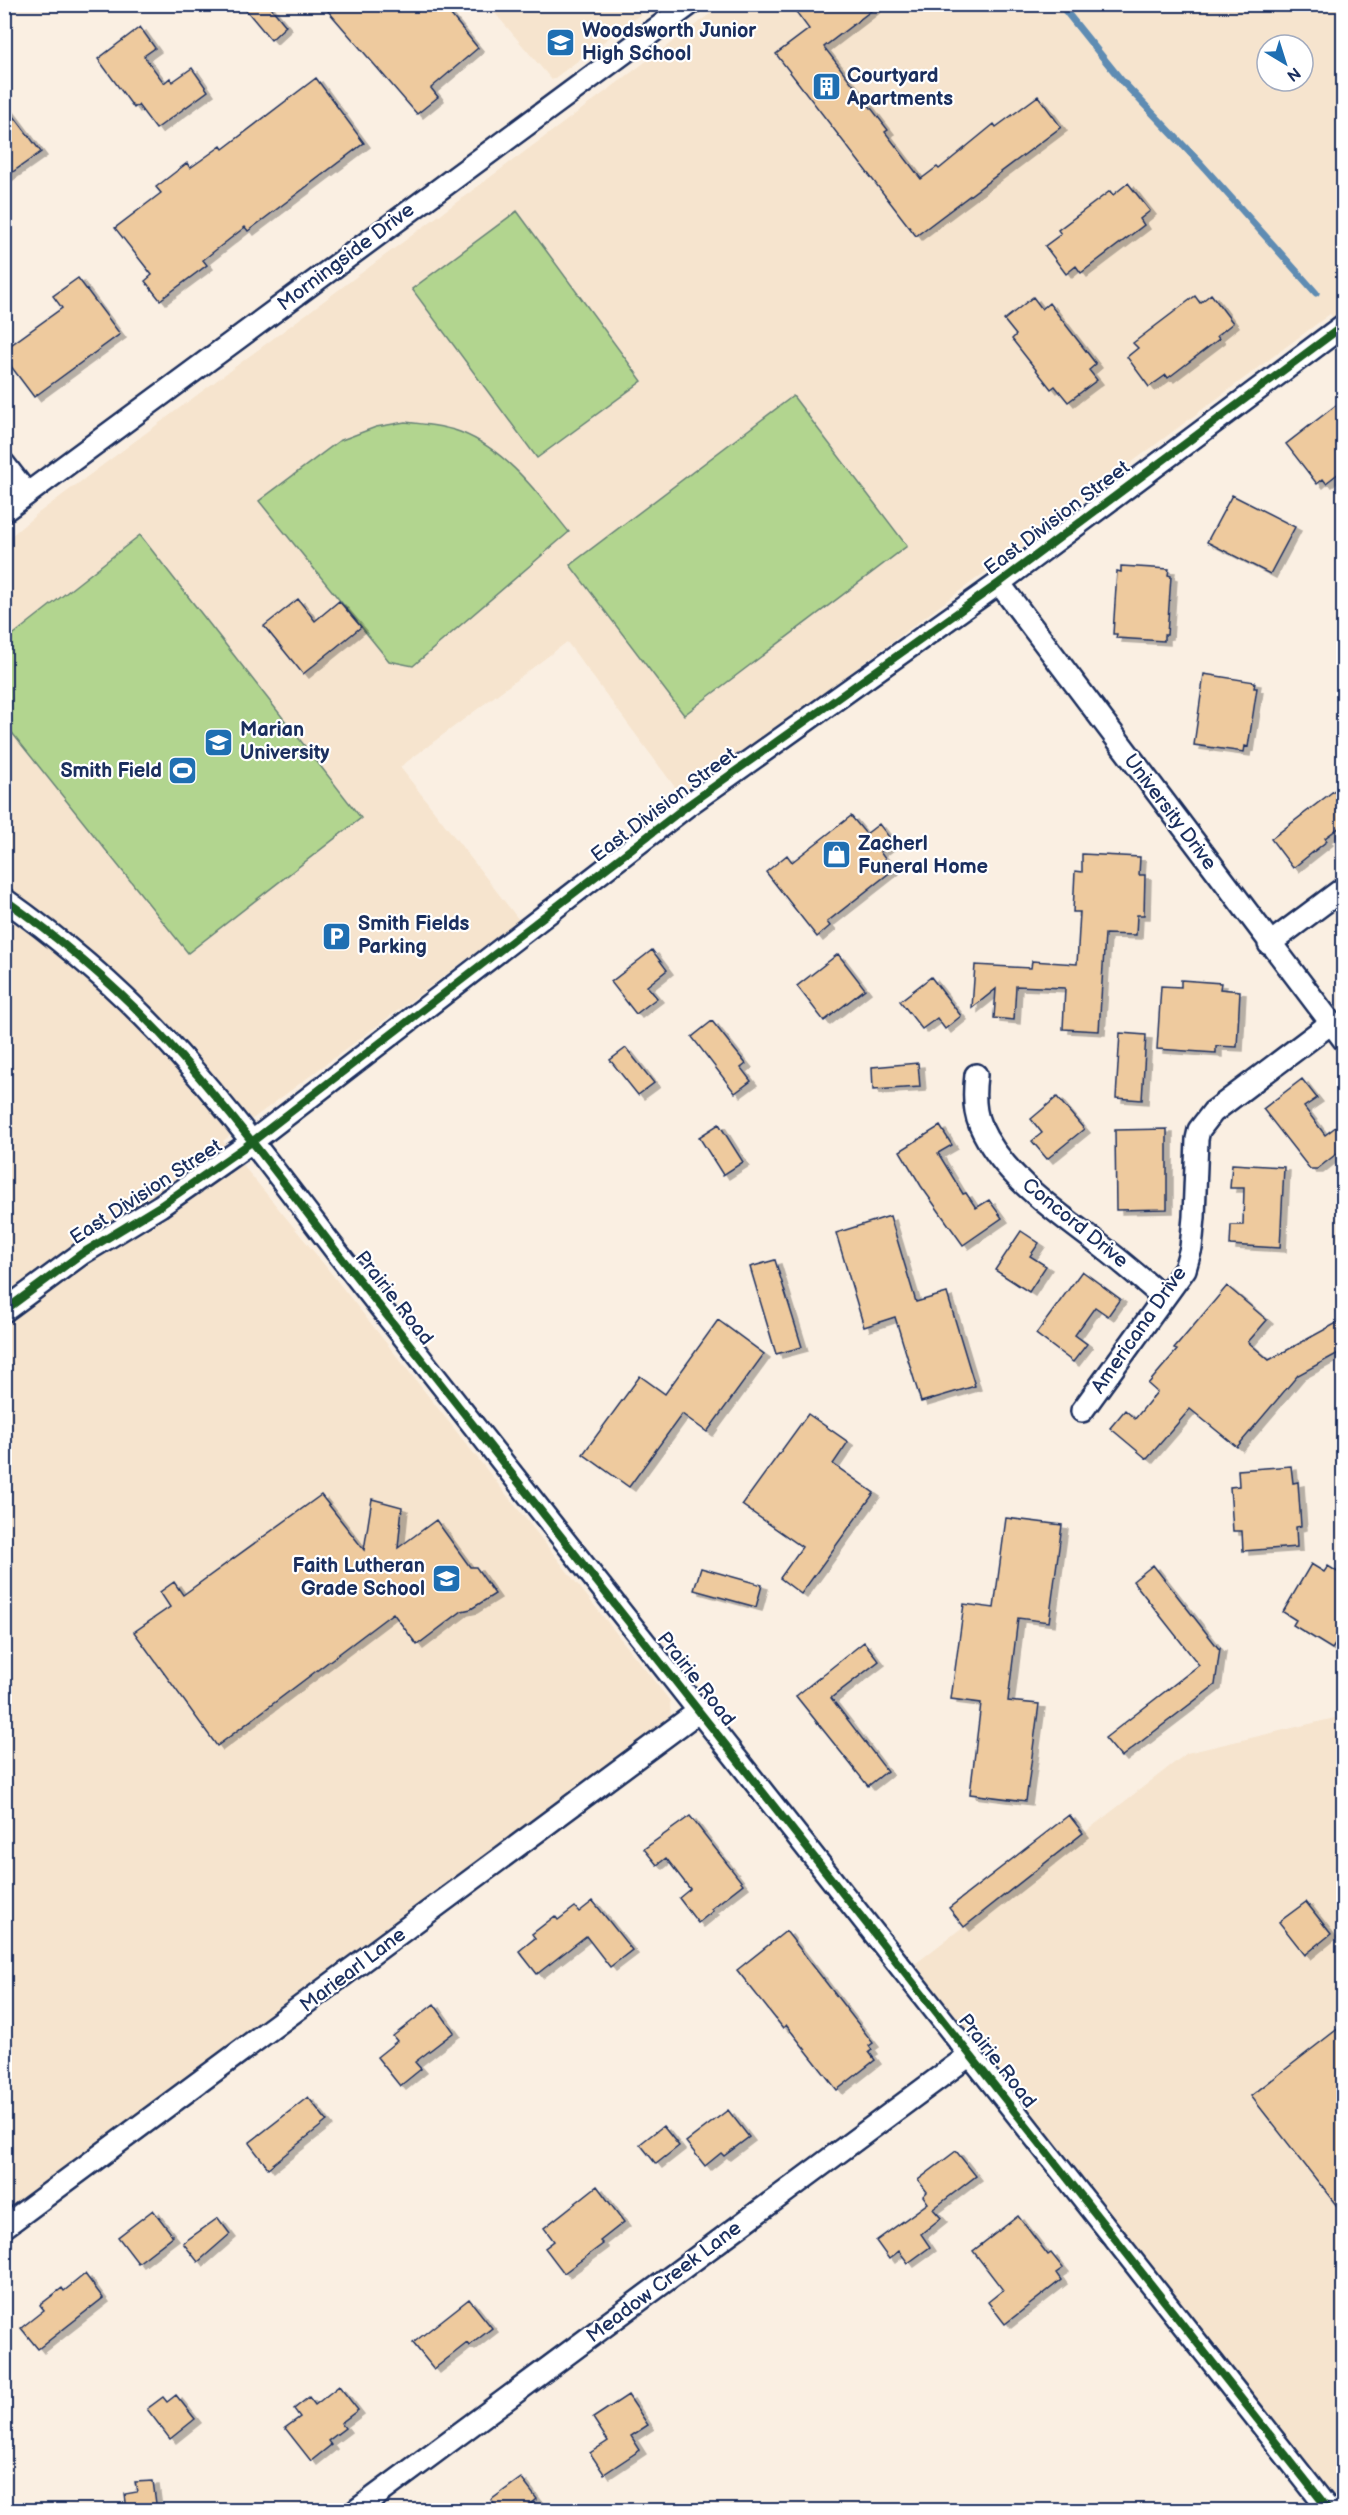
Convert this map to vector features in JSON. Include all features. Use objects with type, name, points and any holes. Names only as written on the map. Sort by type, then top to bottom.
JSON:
[{"type":"street","name":"Morningside Drive","points":[[4,512],[690,4]]},
{"type":"street","name":"East Division Street","points":[[4,1311],[81,1254],[160,1206],[253,1141],[688,805],[999,583],[1344,325]]},
{"type":"street","points":[[4,464],[27,494]]},
{"type":"street","name":"University Drive","points":[[999,583],[1269,944],[1344,1040]]},
{"type":"street","points":[[1269,944],[1344,888]]},
{"type":"street","name":"Prairie Road","points":[[4,899],[84,961],[162,1036],[253,1141],[343,1260],[1329,2511]]},
{"type":"street","name":"Americana Drive","points":[[1082,1411],[1185,1269],[1191,1248],[1197,1139],[1203,1123],[1213,1112],[1331,1023]]},
{"type":"street","name":"Concord Drive","points":[[976,1075],[974,1096],[980,1124],[1010,1169],[1034,1194],[1127,1266],[1164,1298]]},
{"type":"street","name":"Mariearl Lane","points":[[4,2227],[699,1711]]},
{"type":"street","name":"Meadow Creek Lane","points":[[357,2511],[971,2054]]},
{"type":"shaded area","name":"Woodsworth Junior High School","points":[[488,5],[653,5],[552,80]]},
{"type":"shaded area","name":"Marian University","points":[[722,5],[1343,5],[1343,331],[1330,314],[683,798],[567,642],[400,767],[519,920],[223,1141],[315,1253],[670,1701],[671,1718],[667,1724],[4,2216],[4,542],[37,514]]},
{"type":"shaded area","points":[[1343,1716],[1343,2510],[1329,2510],[906,1971],[1187,1753]]},
{"type":"green space","points":[[517,211],[642,381],[537,458],[412,289]]},
{"type":"green space","points":[[793,396],[907,546],[684,715],[570,565]]},
{"type":"green space","points":[[405,422],[454,430],[493,450],[521,475],[569,532],[413,666],[389,661],[259,501],[339,441],[376,427]]},
{"type":"green space","name":"Smith Field","points":[[140,535],[361,818],[188,953],[5,724],[5,641]]},
{"type":"building","points":[[241,4],[268,4],[286,26],[271,40]]},
{"type":"building","points":[[322,4],[442,4],[478,48],[431,88],[438,97],[417,114]]},
{"type":"building","points":[[808,4],[880,4],[824,47],[888,130],[885,132],[921,179],[937,167],[939,169],[994,124],[996,127],[1038,96],[1061,127],[916,236],[776,54],[809,29],[797,13]]},
{"type":"building","points":[[140,27],[155,48],[144,56],[164,83],[170,78],[172,82],[192,68],[208,91],[156,129],[138,105],[134,108],[98,59]]},
{"type":"building","points":[[316,78],[364,143],[248,231],[245,227],[203,260],[207,265],[160,300],[145,281],[152,275],[115,228],[161,193],[156,187],[187,163],[190,168],[221,146],[223,149]]},
{"type":"building","points":[[4,103],[41,152],[4,178]]},
{"type":"building","points":[[1128,183],[1150,211],[1140,219],[1144,225],[1081,273],[1076,266],[1066,274],[1045,246],[1061,234],[1058,230],[1110,191],[1113,195]]},
{"type":"building","points":[[78,278],[120,334],[34,397],[4,357],[4,350],[62,308],[53,296]]},
{"type":"building","points":[[1211,294],[1233,323],[1217,336],[1219,339],[1168,378],[1166,375],[1149,387],[1127,357],[1138,348],[1133,343],[1195,296],[1200,303]]},
{"type":"building","points":[[1033,297],[1042,309],[1049,303],[1096,364],[1089,370],[1097,380],[1068,402],[1055,386],[1051,389],[1012,339],[1016,335],[1004,320]]},
{"type":"building","points":[[1344,399],[1344,469],[1326,483],[1323,479],[1317,484],[1286,444]]},
{"type":"building","points":[[1232,495],[1295,527],[1270,574],[1207,542]]},
{"type":"building","points":[[1121,566],[1169,569],[1168,575],[1171,576],[1167,635],[1164,635],[1164,641],[1116,638],[1117,634],[1113,634],[1117,571],[1121,572]]},
{"type":"building","points":[[298,599],[315,621],[339,601],[361,627],[303,674],[264,626]]},
{"type":"building","points":[[1204,674],[1255,682],[1254,688],[1257,688],[1248,747],[1245,746],[1244,752],[1194,745]]},
{"type":"building","points":[[1344,783],[1344,824],[1325,838],[1327,841],[1293,868],[1271,839]]},
{"type":"building","points":[[851,816],[866,834],[879,824],[893,842],[880,852],[893,870],[827,922],[830,926],[817,937],[766,872],[787,855],[792,862]]},
{"type":"building","points":[[1082,854],[1140,857],[1139,875],[1145,875],[1144,915],[1137,915],[1136,935],[1105,934],[1099,1031],[1063,1029],[1065,988],[1016,986],[1014,1020],[994,1018],[996,989],[972,1008],[975,965],[1031,968],[1032,961],[1077,964],[1080,912],[1073,912],[1075,871],[1082,872]]},
{"type":"building","points":[[652,950],[667,970],[647,986],[657,998],[636,1014],[611,982]]},
{"type":"building","points":[[838,954],[865,989],[824,1021],[797,986]]},
{"type":"building","points":[[931,977],[961,1016],[945,1029],[937,1018],[922,1029],[900,1001]]},
{"type":"building","points":[[1181,980],[1221,983],[1220,989],[1240,991],[1237,1047],[1216,1046],[1216,1053],[1157,1049],[1161,986],[1181,987]]},
{"type":"building","points":[[712,1021],[746,1064],[741,1068],[751,1081],[735,1093],[692,1037]]},
{"type":"building","points":[[1120,1033],[1146,1035],[1142,1100],[1116,1098]]},
{"type":"building","points":[[626,1048],[654,1083],[638,1095],[610,1060]]},
{"type":"building","points":[[918,1063],[920,1087],[873,1090],[872,1067]]},
{"type":"building","points":[[1302,1079],[1317,1098],[1304,1107],[1325,1135],[1337,1126],[1344,1134],[1344,1148],[1317,1169],[1310,1169],[1263,1109]]},
{"type":"building","points":[[1057,1097],[1084,1129],[1047,1159],[1032,1141],[1042,1133],[1031,1119]]},
{"type":"building","points":[[719,1124],[743,1162],[723,1175],[699,1137]]},
{"type":"building","points":[[940,1126],[952,1145],[938,1153],[963,1194],[966,1193],[976,1208],[989,1200],[1002,1218],[963,1245],[921,1186],[900,1151]]},
{"type":"building","points":[[1167,1129],[1167,1209],[1116,1210],[1115,1130]]},
{"type":"building","points":[[1232,1164],[1284,1167],[1280,1248],[1230,1245],[1231,1225],[1243,1225],[1244,1188],[1230,1188]]},
{"type":"building","points":[[890,1216],[916,1302],[947,1293],[975,1386],[921,1402],[895,1317],[864,1327],[836,1233]]},
{"type":"building","points":[[1021,1231],[1039,1243],[1030,1256],[1046,1266],[1029,1292],[995,1270]]},
{"type":"building","points":[[775,1260],[802,1347],[776,1354],[750,1267]]},
{"type":"building","points":[[1082,1271],[1120,1299],[1108,1316],[1095,1307],[1075,1335],[1087,1344],[1073,1362],[1036,1334]]},
{"type":"building","points":[[1227,1286],[1267,1320],[1248,1342],[1269,1360],[1344,1319],[1344,1350],[1298,1375],[1237,1447],[1190,1409],[1147,1459],[1110,1428],[1125,1410],[1135,1419],[1157,1392],[1148,1384]]},
{"type":"building","points":[[718,1320],[764,1354],[707,1432],[682,1414],[629,1487],[583,1454],[640,1376],[665,1394]]},
{"type":"building","points":[[808,1414],[848,1442],[833,1464],[874,1493],[801,1594],[780,1578],[802,1547],[742,1505]]},
{"type":"building","points":[[1291,1466],[1293,1483],[1298,1482],[1301,1526],[1296,1527],[1297,1547],[1243,1551],[1242,1531],[1233,1531],[1230,1487],[1239,1486],[1238,1470]]},
{"type":"building","name":"Faith Lutheran Grade School","points":[[321,1495],[364,1550],[372,1499],[402,1507],[398,1548],[436,1520],[470,1567],[476,1567],[495,1594],[471,1609],[462,1611],[417,1645],[393,1613],[217,1746],[134,1632],[170,1607],[160,1592],[174,1582],[183,1595]]},
{"type":"building","points":[[1006,1518],[1062,1525],[1049,1622],[1018,1618],[1008,1701],[1039,1704],[1026,1801],[970,1794],[981,1703],[951,1699],[964,1604],[994,1608]]},
{"type":"building","points":[[1311,1564],[1324,1572],[1328,1566],[1344,1576],[1344,1648],[1336,1643],[1332,1649],[1293,1625],[1296,1620],[1283,1612]]},
{"type":"building","points":[[1153,1565],[1220,1648],[1215,1685],[1121,1757],[1105,1738],[1199,1665],[1133,1581]]},
{"type":"building","points":[[701,1568],[762,1585],[756,1607],[694,1590]]},
{"type":"building","points":[[864,1642],[879,1661],[831,1698],[887,1771],[868,1786],[796,1696]]},
{"type":"building","points":[[1069,1815],[1083,1833],[964,1927],[949,1908]]},
{"type":"building","points":[[690,1816],[743,1884],[711,1909],[713,1911],[698,1923],[679,1898],[690,1889],[666,1858],[657,1865],[644,1849]]},
{"type":"building","points":[[593,1901],[632,1950],[610,1967],[586,1936],[537,1974],[519,1951],[535,1938],[532,1934],[555,1916],[558,1920],[575,1907],[579,1912]]},
{"type":"building","points":[[1306,1902],[1331,1934],[1305,1955],[1279,1922]]},
{"type":"building","points":[[786,1931],[873,2043],[869,2046],[872,2050],[869,2052],[875,2060],[837,2090],[786,2025],[783,2028],[737,1970]]},
{"type":"building","points":[[434,2004],[454,2032],[415,2062],[421,2069],[400,2086],[377,2057],[397,2041],[393,2036]]},
{"type":"building","points":[[1344,2024],[1344,2215],[1251,2096]]},
{"type":"building","points":[[308,2097],[327,2121],[268,2168],[249,2143]]},
{"type":"building","points":[[728,2110],[749,2137],[724,2156],[721,2153],[705,2166],[686,2142]]},
{"type":"building","points":[[663,2126],[679,2146],[656,2164],[640,2144]]},
{"type":"building","points":[[956,2151],[976,2176],[933,2209],[941,2218],[921,2234],[930,2247],[908,2263],[899,2251],[889,2259],[876,2241],[928,2203],[923,2196],[927,2192],[918,2180]]},
{"type":"building","points":[[597,2186],[624,2222],[600,2241],[603,2244],[564,2273],[545,2248],[554,2241],[544,2228]]},
{"type":"building","points":[[153,2210],[173,2236],[138,2263],[118,2237]]},
{"type":"building","points":[[1018,2216],[1048,2255],[1051,2253],[1063,2268],[1056,2273],[1061,2280],[1005,2324],[988,2302],[1003,2290],[973,2251]]},
{"type":"building","points":[[218,2218],[230,2234],[198,2262],[183,2243]]},
{"type":"building","points":[[85,2274],[103,2298],[38,2349],[21,2328],[44,2310],[40,2305],[62,2288],[64,2291]]},
{"type":"building","points":[[469,2299],[492,2328],[469,2346],[467,2343],[434,2369],[413,2343]]},
{"type":"building","points":[[339,2386],[358,2410],[341,2423],[345,2428],[328,2441],[331,2445],[311,2461],[285,2428],[300,2417],[294,2409],[309,2397],[315,2405]]},
{"type":"building","points":[[176,2395],[195,2419],[170,2439],[147,2409],[163,2397],[167,2402]]},
{"type":"building","points":[[628,2395],[648,2425],[631,2436],[640,2450],[604,2474],[590,2453],[608,2441],[593,2418]]},
{"type":"building","points":[[521,2478],[537,2499],[522,2511],[499,2511],[491,2500]]},
{"type":"building","points":[[153,2481],[157,2511],[127,2511],[125,2494],[137,2492],[135,2482]]},
{"type":"waterway","points":[[1060,4],[1121,80],[1201,164],[1316,293]]},
{"type":"cycle path","points":[[4,1311],[81,1254],[160,1206],[253,1141],[688,805],[999,583],[1344,325]]},
{"type":"cycle path","points":[[4,899],[53,936],[122,995],[165,1038],[224,1107],[1329,2510]]},
{"type":"place","name":"Woodsworth Junior High School","points":[[561,42]]},
{"type":"place","name":"Courtyard Apartments","points":[[826,87]]},
{"type":"place","name":"Marian University","points":[[219,742]]},
{"type":"place","name":"Smith Field","points":[[183,771]]},
{"type":"place","name":"Zacherl Funeral Home","points":[[837,855]]},
{"type":"place","name":"Smith Fields Parking","points":[[337,936]]},
{"type":"place","name":"Faith Lutheran Grade School","points":[[446,1578]]}]
